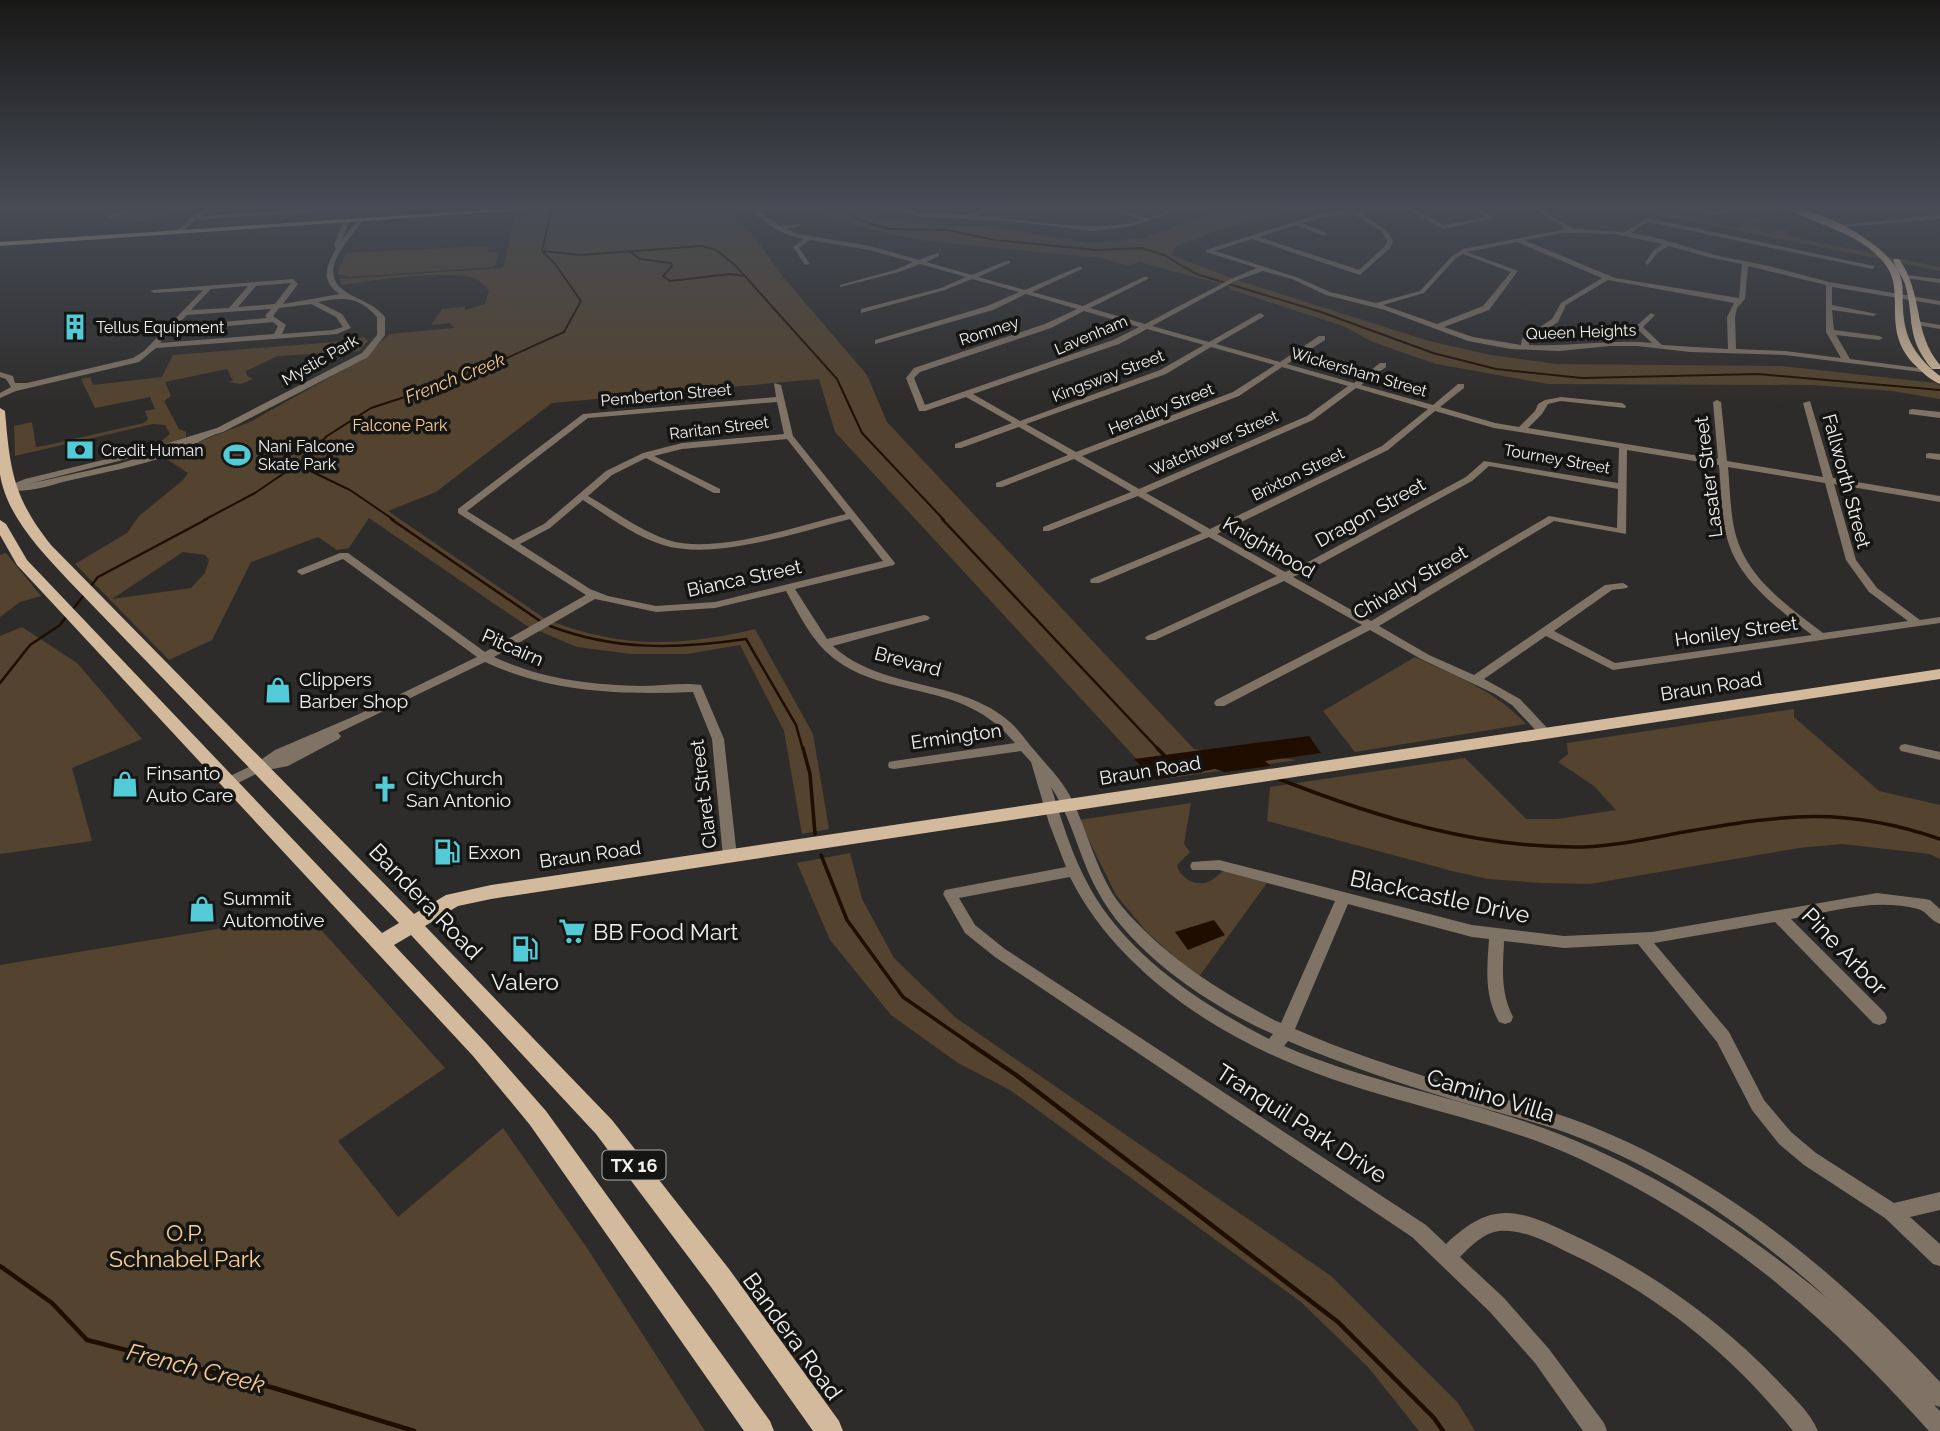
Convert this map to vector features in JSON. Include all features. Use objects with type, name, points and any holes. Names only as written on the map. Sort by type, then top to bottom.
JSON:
[{"type":"main road","points":[[1894,273],[1901,340],[1905,349],[1940,382]]},
{"type":"main road","points":[[1905,273],[1921,350],[1940,371]]},
{"type":"main road","name":"Bandera Road","points":[[0,411],[5,489],[30,524],[78,582],[411,923],[604,1127],[720,1279],[829,1431]]},
{"type":"main road","name":"TX 16","points":[[0,524],[22,562],[480,1050],[538,1118],[760,1431]]},
{"type":"main road","points":[[100,645],[128,634]]},
{"type":"main road","name":"Braun Road","points":[[380,944],[411,923],[463,897],[1940,674]]},
{"type":"street","points":[[328,273],[330,284],[344,295]]},
{"type":"street","points":[[842,286],[884,273]]},
{"type":"street","name":"Wickersham Street","points":[[956,273],[1521,430],[1940,499]]},
{"type":"street","points":[[864,311],[943,289],[981,273]]},
{"type":"street","points":[[878,342],[990,308],[1070,273]]},
{"type":"street","name":"Lavenham","points":[[922,409],[1089,353],[1145,327],[1224,284],[1252,273]]},
{"type":"street","name":"Queen Heights","points":[[1276,273],[1328,294],[1377,305],[1481,342],[1524,349],[1570,349],[1610,344],[1660,346],[1847,360],[1926,371]]},
{"type":"street","points":[[1377,305],[1422,292],[1440,273]]},
{"type":"street","points":[[1436,327],[1486,308],[1513,273]]},
{"type":"street","points":[[1595,273],[1607,278],[1738,302]]},
{"type":"street","points":[[1732,350],[1731,317],[1742,299],[1744,273]]},
{"type":"street","points":[[1784,273],[1829,284],[1940,303]]},
{"type":"street","points":[[1907,277],[1940,281]]},
{"type":"street","name":"Romney","points":[[922,409],[910,378],[917,370],[1048,326],[1146,278]]},
{"type":"street","points":[[1524,349],[1525,341],[1555,320],[1563,304],[1607,278]]},
{"type":"street","points":[[154,290],[295,282],[269,316],[272,320]]},
{"type":"street","points":[[231,310],[254,284]]},
{"type":"street","points":[[1829,284],[1830,332],[1837,348],[1847,360]]},
{"type":"street","points":[[0,396],[36,384],[125,366],[154,346],[209,287]]},
{"type":"street","points":[[185,313],[313,302],[344,295]]},
{"type":"street","name":"Mystic Park","points":[[5,489],[201,437],[242,421],[365,355],[381,335],[382,317],[366,304],[344,295]]},
{"type":"street","points":[[154,346],[334,332],[347,328],[339,316],[313,302]]},
{"type":"street","points":[[1828,307],[1873,314]]},
{"type":"street","name":"Kingsway Street","points":[[958,446],[1163,372],[1260,315]]},
{"type":"street","points":[[1651,315],[1639,327],[1660,346]]},
{"type":"street","points":[[170,329],[272,320],[282,325],[277,337]]},
{"type":"street","points":[[1914,322],[1940,327]]},
{"type":"street","points":[[1830,332],[1879,338]]},
{"type":"street","name":"Heraldry Street","points":[[999,485],[1236,394],[1322,338]]},
{"type":"street","points":[[1927,358],[1940,359]]},
{"type":"street","name":"Watchtower Street","points":[[1045,529],[1139,494],[1310,418],[1383,365]]},
{"type":"street","points":[[0,373],[10,378],[12,385],[36,384]]},
{"type":"street","points":[[582,496],[660,540],[693,548],[720,546],[852,516],[789,436],[777,385]]},
{"type":"street","name":"Brixton Street","points":[[1095,581],[1210,533],[1385,448],[1461,386]]},
{"type":"street","name":"Knighthood","points":[[969,395],[1425,657],[1516,702],[1546,734]]},
{"type":"street","name":"Pemberton Street","points":[[461,511],[586,416],[780,399]]},
{"type":"street","points":[[1521,430],[1539,412],[1541,406],[1552,400],[1622,406]]},
{"type":"street","name":"Lasater Street","points":[[1717,402],[1730,531],[1737,553],[1758,584],[1821,637]]},
{"type":"street","name":"Fallworth Street","points":[[1807,403],[1848,553],[1856,570],[1885,601],[1917,623]]},
{"type":"street","points":[[1912,412],[1940,415]]},
{"type":"street","name":"Raritan Street","points":[[513,544],[547,526],[616,468],[646,455],[682,446],[789,436]]},
{"type":"street","points":[[1622,532],[1623,447]]},
{"type":"street","points":[[646,455],[717,491]]},
{"type":"street","points":[[1929,456],[1940,457]]},
{"type":"street","name":"Tourney Street","points":[[1487,463],[1622,487]]},
{"type":"street","name":"Dragon Street","points":[[1152,638],[1286,577],[1469,479],[1487,463]]},
{"type":"street","name":"Bianca Street","points":[[461,511],[594,595],[629,606],[685,609],[722,604],[890,563],[852,516]]},
{"type":"street","name":"Chivalry Street","points":[[1220,703],[1371,626],[1552,519],[1622,532]]},
{"type":"street","name":"Pitcairn","points":[[302,572],[344,555],[485,657],[521,673],[573,685],[633,690],[696,688]]},
{"type":"street","points":[[1475,680],[1609,587],[1623,586]]},
{"type":"street","name":"Brevard","points":[[789,587],[826,644],[847,662],[872,673],[945,691],[979,706],[1004,723],[1028,752],[1060,807]]},
{"type":"street","points":[[229,782],[260,767],[283,763],[334,737],[361,718],[485,657],[594,595]]},
{"type":"street","points":[[826,644],[924,618]]},
{"type":"street","name":"Honiley Street","points":[[1546,631],[1613,667],[1940,620]]},
{"type":"street","name":"Claret Street","points":[[696,688],[719,739],[730,857]]},
{"type":"street","points":[[1905,748],[1940,756]]},
{"type":"street","name":"Ermington","points":[[894,765],[1028,752]]},
{"type":"street","name":"Camino Villa","points":[[1060,807],[1073,871],[1103,919],[1153,970],[1199,1007],[1271,1048],[1334,1073],[1535,1133],[1584,1152],[1690,1206],[1784,1272],[1838,1319],[1889,1368],[1940,1427]]},
{"type":"street","name":"Camino Villa","points":[[1060,807],[1118,913],[1140,937],[1195,983],[1285,1033],[1339,1055],[1569,1126],[1606,1140],[1675,1174],[1750,1222],[1802,1262],[1854,1308],[1940,1397]]},
{"type":"street","name":"Blackcastle Drive","points":[[1197,866],[1219,865],[1426,921],[1497,935],[1564,942],[1642,939],[1877,898],[1925,904],[1940,918]]},
{"type":"street","name":"Tranquil Park Drive","points":[[1073,871],[950,894],[970,929],[989,945],[1379,1202],[1448,1256],[1497,1305],[1542,1356],[1596,1431]]},
{"type":"street","points":[[1271,1048],[1285,1033],[1343,899]]},
{"type":"street","name":"Pine Arbor","points":[[1779,915],[1879,1018]]},
{"type":"street","points":[[1497,935],[1496,998],[1498,1008],[1505,1017]]},
{"type":"street","points":[[1642,939],[1723,1037],[1758,1104],[1780,1133],[1810,1160],[1892,1212],[1940,1257]]},
{"type":"street","points":[[1892,1212],[1940,1201]]},
{"type":"street","points":[[1448,1256],[1468,1236],[1483,1226],[1502,1222],[1523,1224],[1572,1244],[1610,1263],[1686,1314],[1761,1378],[1807,1431]]},
{"type":"green space","points":[[338,273],[410,273],[350,277]]},
{"type":"green space","name":"Falcone Park","points":[[432,273],[780,273],[867,375],[887,422],[1194,749],[1297,760],[1156,780],[835,432],[819,379],[552,403],[436,492],[388,511],[544,618],[571,628],[623,640],[649,642],[701,639],[755,629],[813,734],[829,829],[802,834],[784,731],[740,645],[687,654],[631,654],[577,647],[527,626],[369,518],[349,548],[337,550],[318,537],[251,562],[212,640],[169,660],[75,564],[127,533],[139,516],[183,480],[188,473],[162,456],[250,422],[359,361],[390,334],[454,328],[450,323],[431,325],[442,309],[465,307],[465,310],[485,304],[489,290],[476,279],[459,275],[407,277],[342,285],[339,279]],"holes":[[[183,552],[205,555],[209,560],[205,573],[191,588],[112,599]]]},
{"type":"green space","points":[[1179,273],[1218,273],[1429,341],[1491,355],[1556,364],[1781,366],[1936,383],[1940,386],[1940,399],[1892,391],[1812,385],[1548,384],[1436,364],[1373,342],[1343,326],[1232,290],[1228,286]]},
{"type":"green space","points":[[364,337],[368,341],[359,351],[278,356],[246,371],[247,376],[253,379],[241,384],[228,382],[233,381],[227,369],[165,382],[171,396],[164,401],[179,429],[186,432],[186,437],[161,445],[159,443],[170,434],[165,425],[153,424],[15,456],[14,426],[32,422],[36,447],[144,423],[148,419],[145,411],[155,409],[150,397],[95,408],[81,379],[90,377],[93,385],[162,377],[173,355],[346,341]]},
{"type":"green space","points":[[6,553],[41,596],[20,602],[0,617],[0,555]]},
{"type":"green space","points":[[22,627],[77,663],[142,739],[72,768],[92,841],[0,854],[0,636]]},
{"type":"green space","points":[[1415,657],[1489,693],[1526,724],[1355,752],[1323,711]]},
{"type":"green space","points":[[1794,709],[1794,717],[1879,791],[1940,805],[1940,859],[1930,854],[1842,844],[1799,848],[1590,884],[1542,883],[1488,879],[1452,871],[1267,821],[1270,787],[1465,758],[1526,819],[1557,819],[1616,810],[1594,786],[1558,762],[1568,754],[1567,743]]},
{"type":"green space","points":[[1191,803],[1184,844],[1190,852],[1177,865],[1181,874],[1194,882],[1205,883],[1224,871],[1267,883],[1198,978],[1147,932],[1116,895],[1079,820]]},
{"type":"green space","points":[[850,853],[862,899],[894,958],[956,1018],[1331,1276],[1458,1403],[1475,1431],[1419,1431],[1368,1367],[1301,1302],[1010,1090],[958,1063],[891,1015],[830,940],[797,863]]},
{"type":"green space","name":"O.P. Schnabel Park","points":[[307,914],[445,1068],[338,1141],[398,1217],[503,1128],[587,1248],[705,1431],[0,1431],[0,965]]},
{"type":"shaded area","points":[[1309,736],[1321,753],[1265,761],[1271,766],[1225,772],[1215,769],[1156,780],[1134,759]]},
{"type":"shaded area","points":[[1214,920],[1225,935],[1188,950],[1175,932]]},
{"type":"waterway","name":"French Creek","points":[[297,464],[327,436],[371,408],[463,378],[564,332],[581,301],[561,273]]},
{"type":"waterway","points":[[666,273],[663,276],[670,281],[731,274],[744,276]]},
{"type":"waterway","points":[[742,273],[837,379],[862,433],[944,520]]},
{"type":"waterway","points":[[1194,273],[1321,312],[1433,353],[1496,369],[1582,378],[1758,374],[1940,390]]},
{"type":"waterway","name":"French Creek","points":[[204,520],[255,493],[297,464]]},
{"type":"waterway","points":[[297,464],[350,490],[394,520]]},
{"type":"waterway","name":"French Creek","points":[[90,587],[98,577],[207,519]]},
{"type":"waterway","points":[[391,519],[540,621]]},
{"type":"waterway","points":[[942,519],[1159,750]]},
{"type":"waterway","name":"French Creek","points":[[73,609],[84,595]]},
{"type":"waterway","name":"French Creek","points":[[0,683],[30,645],[60,625],[66,617]]},
{"type":"waterway","points":[[550,626],[598,640],[647,646],[696,645],[746,639],[796,725],[803,750]]},
{"type":"waterway","points":[[803,748],[810,774],[815,834]]},
{"type":"waterway","points":[[1159,750],[1164,755]]},
{"type":"waterway","points":[[1279,779],[1390,818],[1505,843],[1584,847],[1607,845],[1748,822],[1809,816],[1871,821],[1940,839]]},
{"type":"waterway","points":[[821,855],[847,920],[903,997],[975,1047]]},
{"type":"waterway","points":[[972,1045],[1016,1075],[1338,1322],[1434,1418],[1443,1431]]},
{"type":"waterway","name":"French Creek","points":[[0,1266],[52,1303],[87,1340],[274,1388],[414,1431]]},
{"type":"place","name":"Tellus Equipment","points":[[75,327]]},
{"type":"place","name":"Credit Human","points":[[80,450]]},
{"type":"place","name":"Nani Falcone Skate Park","points":[[237,455]]},
{"type":"place","name":"Clippers Barber Shop","points":[[278,690]]},
{"type":"place","name":"Finsanto Auto Care","points":[[125,784]]},
{"type":"place","name":"CityChurch San Antonio","points":[[385,789]]},
{"type":"place","name":"Exxon","points":[[447,852]]},
{"type":"place","name":"Summit Automotive","points":[[202,909]]},
{"type":"place","name":"BB Food Mart","points":[[572,931]]},
{"type":"place","name":"Valero","points":[[525,949]]}]
